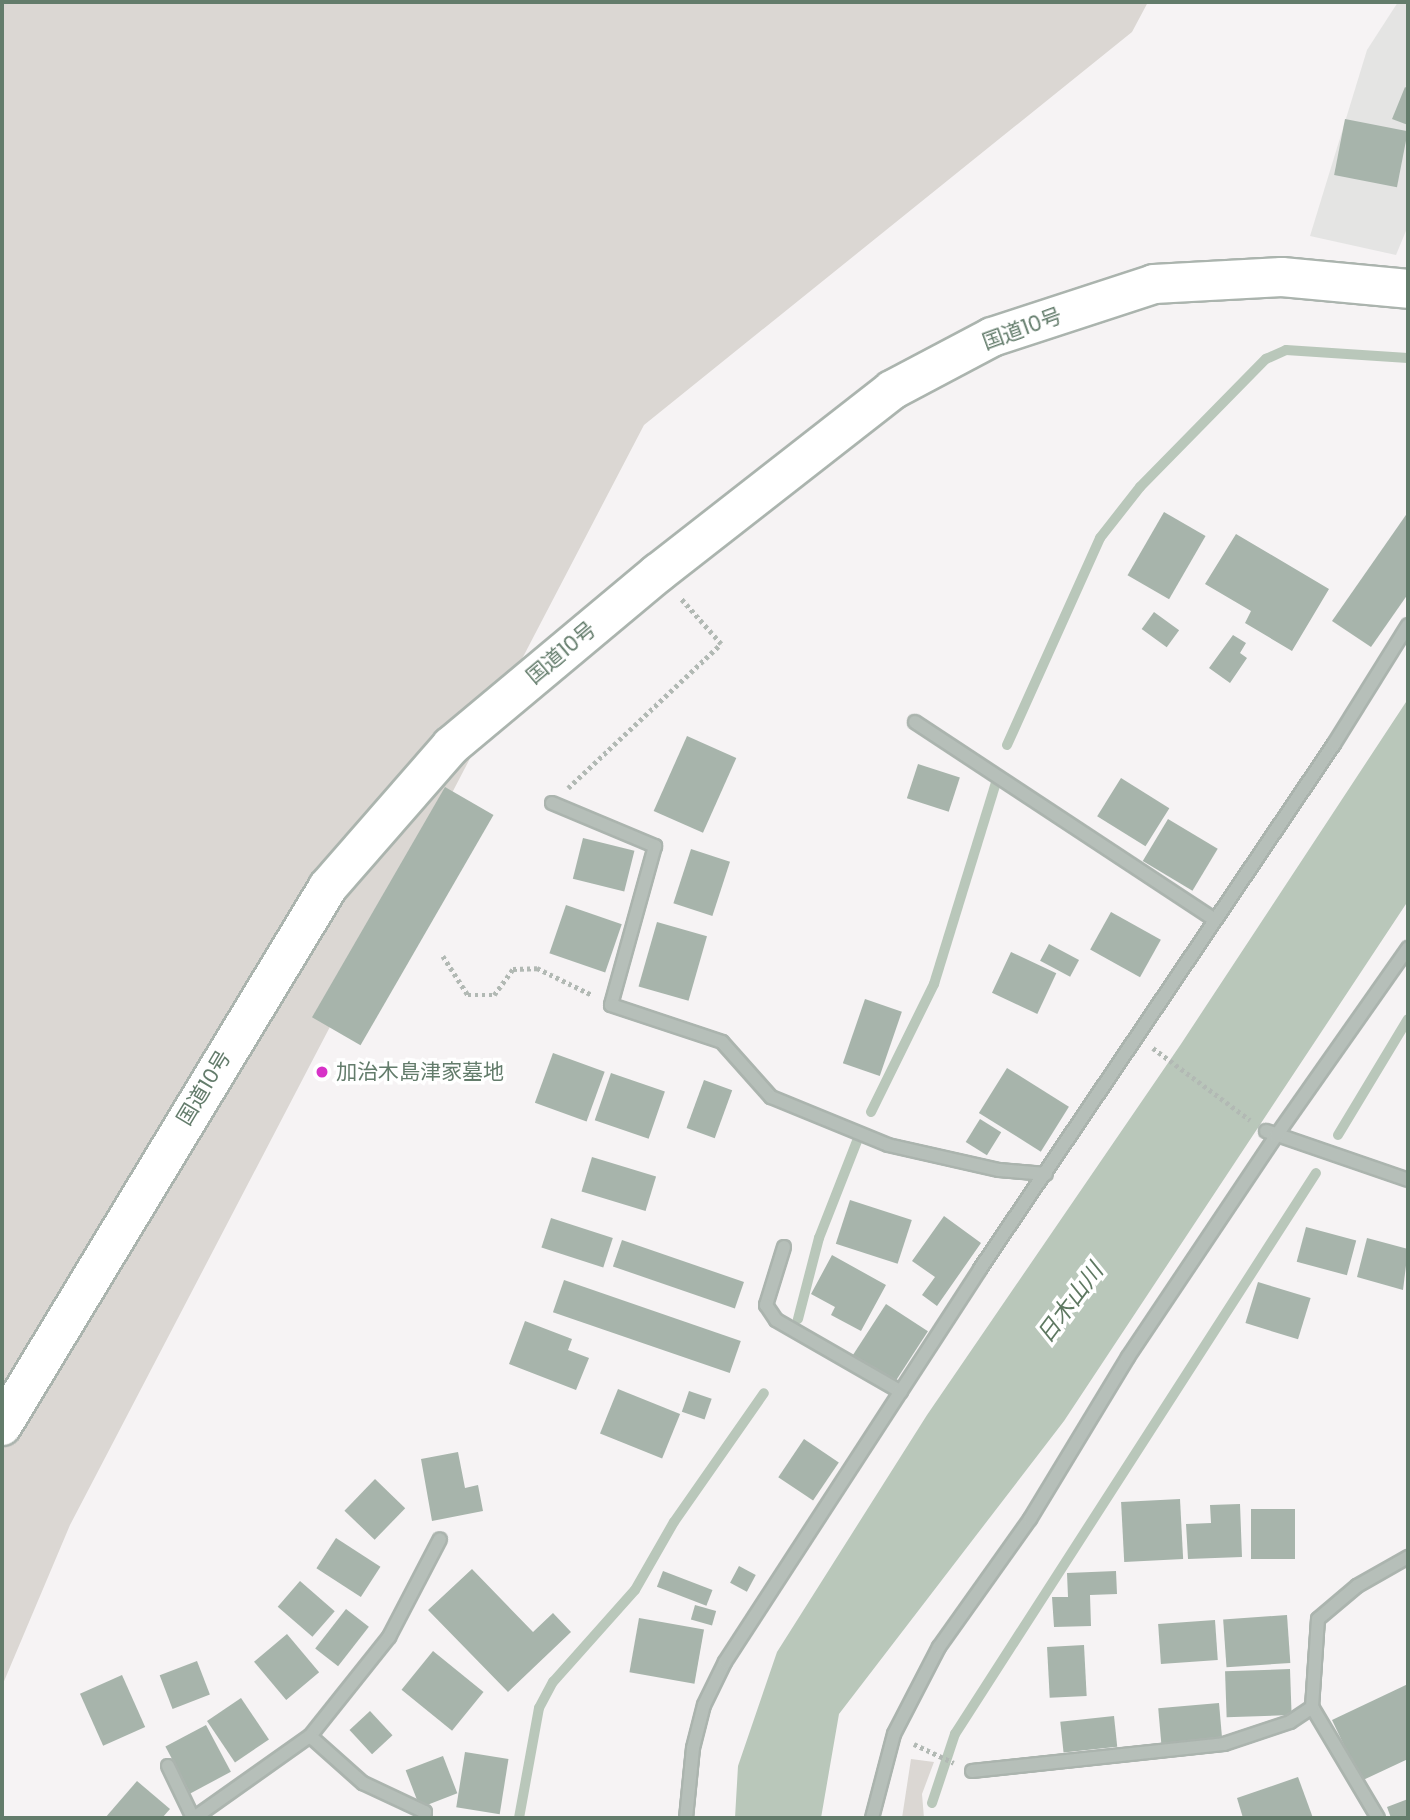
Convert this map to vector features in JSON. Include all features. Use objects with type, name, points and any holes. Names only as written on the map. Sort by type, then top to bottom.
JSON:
[{"type":"highway","name":"国道10号","points":[[2,1426],[328,887],[451,746],[658,573],[892,390],[992,337],[1154,284],[1282,277],[1408,289]]},
{"type":"street","points":[[686,1818],[696,1737],[704,1705],[725,1661],[1408,625]]},
{"type":"street","points":[[915,722],[1215,920]]},
{"type":"street","points":[[552,803],[655,846],[611,1005],[722,1042],[771,1097],[888,1146],[999,1170],[1046,1174]]},
{"type":"street","points":[[872,1818],[894,1734],[939,1647],[1030,1519],[1128,1357],[1271,1133],[1408,948]]},
{"type":"street","points":[[1271,1133],[1408,1180]]},
{"type":"street","points":[[784,1247],[766,1305],[776,1320],[901,1392]]},
{"type":"street","points":[[167,1766],[194,1818],[310,1737],[389,1637],[440,1539]]},
{"type":"street","points":[[1378,1818],[1312,1707],[1318,1619],[1357,1586],[1408,1557]]},
{"type":"street","points":[[969,1770],[1224,1744],[1290,1722],[1312,1707]]},
{"type":"street","points":[[310,1737],[363,1783],[425,1812],[424,1818]]},
{"type":"path","points":[[552,803],[721,644],[658,573]]},
{"type":"path","points":[[443,956],[468,995],[494,995],[513,969],[537,968],[611,1005]]},
{"type":"path","points":[[1152,1048],[1271,1133]]},
{"type":"path","points":[[933,1753],[969,1770]]},
{"type":"shaded area","points":[[2,2],[1148,2],[1132,32],[644,425],[70,1525],[2,1686]]},
{"type":"shaded area","points":[[1398,2],[1408,2],[1408,226],[1396,255],[1310,236],[1367,50]]},
{"type":"shaded area","points":[[911,1759],[934,1762],[922,1794],[924,1818],[902,1818]]},
{"type":"water","name":"日木山川","points":[[1408,699],[1408,901],[1064,1421],[839,1714],[821,1818],[735,1818],[738,1766],[777,1652],[927,1415],[1181,1044]]},
{"type":"building","points":[[1405,87],[1408,89],[1408,125],[1392,119]]},
{"type":"building","points":[[1345,119],[1408,131],[1397,187],[1334,175]]},
{"type":"building","points":[[1164,512],[1206,536],[1169,599],[1128,575]]},
{"type":"building","points":[[1408,512],[1408,594],[1371,647],[1332,621]]},
{"type":"building","points":[[1236,534],[1329,589],[1292,651],[1245,623],[1251,611],[1205,584]]},
{"type":"building","points":[[1154,612],[1179,630],[1167,647],[1142,629]]},
{"type":"building","points":[[1233,635],[1246,643],[1240,653],[1247,658],[1230,683],[1209,668]]},
{"type":"building","points":[[687,736],[736,758],[703,833],[654,811]]},
{"type":"building","points":[[918,764],[960,778],[949,812],[907,798]]},
{"type":"building","points":[[1121,778],[1169,808],[1145,846],[1097,816]]},
{"type":"building","points":[[445,787],[493,815],[360,1045],[312,1017]]},
{"type":"building","points":[[1168,819],[1218,849],[1192,891],[1143,861]]},
{"type":"building","points":[[583,838],[634,851],[624,892],[573,879]]},
{"type":"building","points":[[691,849],[730,862],[712,916],[673,903]]},
{"type":"building","points":[[566,905],[622,924],[605,972],[549,953]]},
{"type":"building","points":[[1111,912],[1161,940],[1140,977],[1090,950]]},
{"type":"building","points":[[657,922],[707,936],[689,1001],[639,986]]},
{"type":"building","points":[[1049,944],[1079,960],[1070,977],[1040,961]]},
{"type":"building","points":[[1011,952],[1056,973],[1037,1014],[992,993]]},
{"type":"building","points":[[865,999],[902,1012],[880,1076],[843,1063]]},
{"type":"building","points":[[553,1053],[605,1072],[587,1122],[535,1103]]},
{"type":"building","points":[[1007,1068],[1069,1107],[1041,1152],[979,1113]]},
{"type":"building","points":[[611,1073],[665,1092],[649,1139],[595,1120]]},
{"type":"building","points":[[704,1080],[732,1090],[715,1138],[687,1128]]},
{"type":"building","points":[[980,1119],[1001,1132],[987,1155],[966,1142]]},
{"type":"building","points":[[592,1157],[656,1177],[646,1211],[581,1191]]},
{"type":"building","points":[[850,1200],[912,1220],[898,1264],[836,1244]]},
{"type":"building","points":[[944,1216],[981,1243],[937,1306],[922,1295],[935,1277],[912,1261]]},
{"type":"building","points":[[551,1218],[613,1238],[603,1268],[541,1247]]},
{"type":"building","points":[[1306,1227],[1356,1240],[1347,1275],[1297,1262]]},
{"type":"building","points":[[1367,1238],[1408,1249],[1403,1290],[1357,1277]]},
{"type":"building","points":[[622,1240],[744,1282],[735,1308],[613,1266]]},
{"type":"building","points":[[832,1255],[886,1285],[861,1331],[831,1315],[835,1307],[811,1294]]},
{"type":"building","points":[[564,1280],[741,1341],[730,1373],[553,1312]]},
{"type":"building","points":[[1258,1282],[1311,1298],[1298,1339],[1245,1323]]},
{"type":"building","points":[[886,1304],[928,1331],[893,1385],[851,1358]]},
{"type":"building","points":[[525,1321],[572,1339],[568,1350],[589,1358],[576,1390],[509,1364]]},
{"type":"building","points":[[618,1389],[680,1414],[662,1459],[600,1434]]},
{"type":"building","points":[[689,1391],[712,1399],[705,1420],[682,1412]]},
{"type":"building","points":[[804,1439],[839,1462],[813,1501],[778,1477]]},
{"type":"building","points":[[458,1452],[465,1488],[478,1485],[483,1511],[432,1521],[421,1459]]},
{"type":"building","points":[[375,1479],[405,1508],[375,1540],[344,1511]]},
{"type":"building","points":[[1180,1499],[1183,1559],[1124,1562],[1121,1502]]},
{"type":"building","points":[[1240,1504],[1242,1557],[1188,1559],[1186,1524],[1211,1523],[1210,1505]]},
{"type":"building","points":[[1251,1509],[1295,1509],[1295,1559],[1251,1559]]},
{"type":"building","points":[[336,1538],[380,1567],[361,1597],[316,1568]]},
{"type":"building","points":[[739,1566],[756,1575],[747,1592],[730,1583]]},
{"type":"building","points":[[472,1569],[533,1632],[553,1613],[571,1632],[508,1692],[428,1610]]},
{"type":"building","points":[[663,1571],[712,1590],[706,1606],[657,1587]]},
{"type":"building","points":[[1116,1571],[1117,1594],[1090,1595],[1091,1626],[1054,1627],[1052,1597],[1068,1597],[1067,1573]]},
{"type":"building","points":[[300,1581],[335,1611],[312,1637],[278,1607]]},
{"type":"building","points":[[695,1605],[716,1611],[712,1625],[691,1619]]},
{"type":"building","points":[[346,1609],[369,1627],[338,1666],[315,1648]]},
{"type":"building","points":[[1287,1615],[1290,1663],[1227,1667],[1223,1619]]},
{"type":"building","points":[[639,1618],[704,1629],[694,1684],[629,1672]]},
{"type":"building","points":[[1215,1620],[1218,1660],[1161,1664],[1158,1624]]},
{"type":"building","points":[[287,1634],[319,1672],[286,1700],[254,1662]]},
{"type":"building","points":[[1084,1645],[1087,1696],[1050,1698],[1047,1647]]},
{"type":"building","points":[[433,1651],[484,1692],[452,1731],[402,1690]]},
{"type":"building","points":[[197,1661],[210,1695],[173,1709],[160,1675]]},
{"type":"building","points":[[1290,1669],[1292,1715],[1227,1717],[1225,1671]]},
{"type":"building","points":[[122,1675],[145,1727],[103,1746],[80,1694]]},
{"type":"building","points":[[1408,1684],[1408,1759],[1361,1781],[1332,1720]]},
{"type":"building","points":[[241,1698],[269,1739],[235,1762],[207,1721]]},
{"type":"building","points":[[1219,1703],[1222,1738],[1161,1743],[1158,1708]]},
{"type":"building","points":[[370,1711],[393,1735],[372,1754],[350,1730]]},
{"type":"building","points":[[1114,1716],[1117,1747],[1064,1752],[1060,1722]]},
{"type":"building","points":[[206,1725],[231,1772],[190,1793],[165,1747]]},
{"type":"building","points":[[465,1752],[508,1759],[500,1814],[456,1807]]},
{"type":"building","points":[[443,1756],[457,1793],[420,1808],[406,1770]]},
{"type":"building","points":[[1298,1777],[1313,1818],[1243,1818],[1237,1798]]},
{"type":"building","points":[[137,1781],[170,1809],[162,1818],[105,1818]]},
{"type":"building","points":[[1408,1799],[1408,1818],[1391,1818],[1387,1807]]},
{"type":"waterway","points":[[1007,745],[1100,538],[1140,487],[1266,359],[1286,350],[1408,358]]},
{"type":"waterway","points":[[871,1112],[934,984],[998,776]]},
{"type":"waterway","points":[[1338,1135],[1408,1019]]},
{"type":"waterway","points":[[798,1319],[819,1238],[859,1136]]},
{"type":"waterway","points":[[932,1803],[955,1734],[1316,1173]]},
{"type":"waterway","points":[[519,1818],[539,1708],[553,1682],[635,1590],[674,1522],[764,1393]]},
{"type":"place","name":"加治木島津家墓地","points":[[322,1072]]}]
